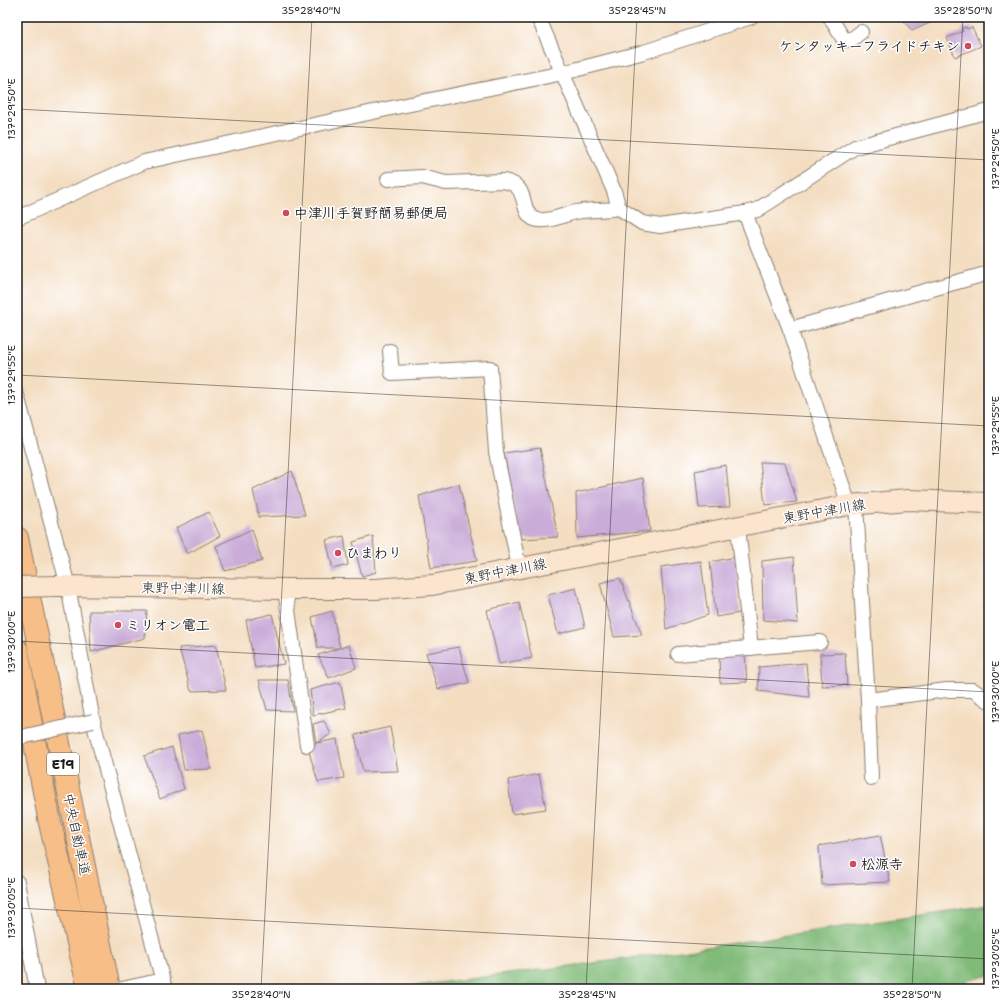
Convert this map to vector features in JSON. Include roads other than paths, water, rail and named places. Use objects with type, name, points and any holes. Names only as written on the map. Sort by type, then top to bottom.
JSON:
[{"type":"highway","name":"中央自動車道","points":[[17,538],[109,989]]},
{"type":"highway","name":"中央自動車道","points":[[17,650],[50,823],[89,989]]},
{"type":"main road","name":"東野中津川線","points":[[17,587],[63,586],[375,589],[432,585],[852,505],[908,500],[989,503]]},
{"type":"street","points":[[538,17],[614,191],[619,208],[642,223],[660,226],[757,210],[855,147],[989,111]]},
{"type":"street","points":[[17,218],[144,162],[396,106],[563,73],[644,52],[751,17]]},
{"type":"street","points":[[830,17],[844,40],[852,38],[861,32]]},
{"type":"street","points":[[388,179],[422,176],[446,183],[512,182],[518,187],[530,214],[535,219],[542,220],[552,219],[576,212],[611,210],[619,208]]},
{"type":"street","points":[[745,213],[790,329],[852,505],[868,700],[871,778]]},
{"type":"street","points":[[790,329],[989,272]]},
{"type":"street","points":[[390,351],[392,373],[490,368],[496,452],[519,568]]},
{"type":"street","points":[[17,395],[63,586],[93,721],[164,984],[122,989]]},
{"type":"street","points":[[738,527],[751,648]]},
{"type":"street","points":[[285,589],[307,745]]},
{"type":"street","points":[[678,654],[820,642]]},
{"type":"street","points":[[868,700],[947,690],[973,690],[989,701]]},
{"type":"street","points":[[17,738],[93,721]]},
{"type":"street","points":[[17,882],[37,989]]},
{"type":"place","name":"ケンタッキーフライドチキン","points":[[968,46]]},
{"type":"place","name":"中津川手賀野簡易郵便局","points":[[286,213]]},
{"type":"place","name":"ひまわり","points":[[338,553]]},
{"type":"place","name":"ミリオン電工","points":[[118,625]]},
{"type":"place","name":"松源寺","points":[[853,864]]}]
